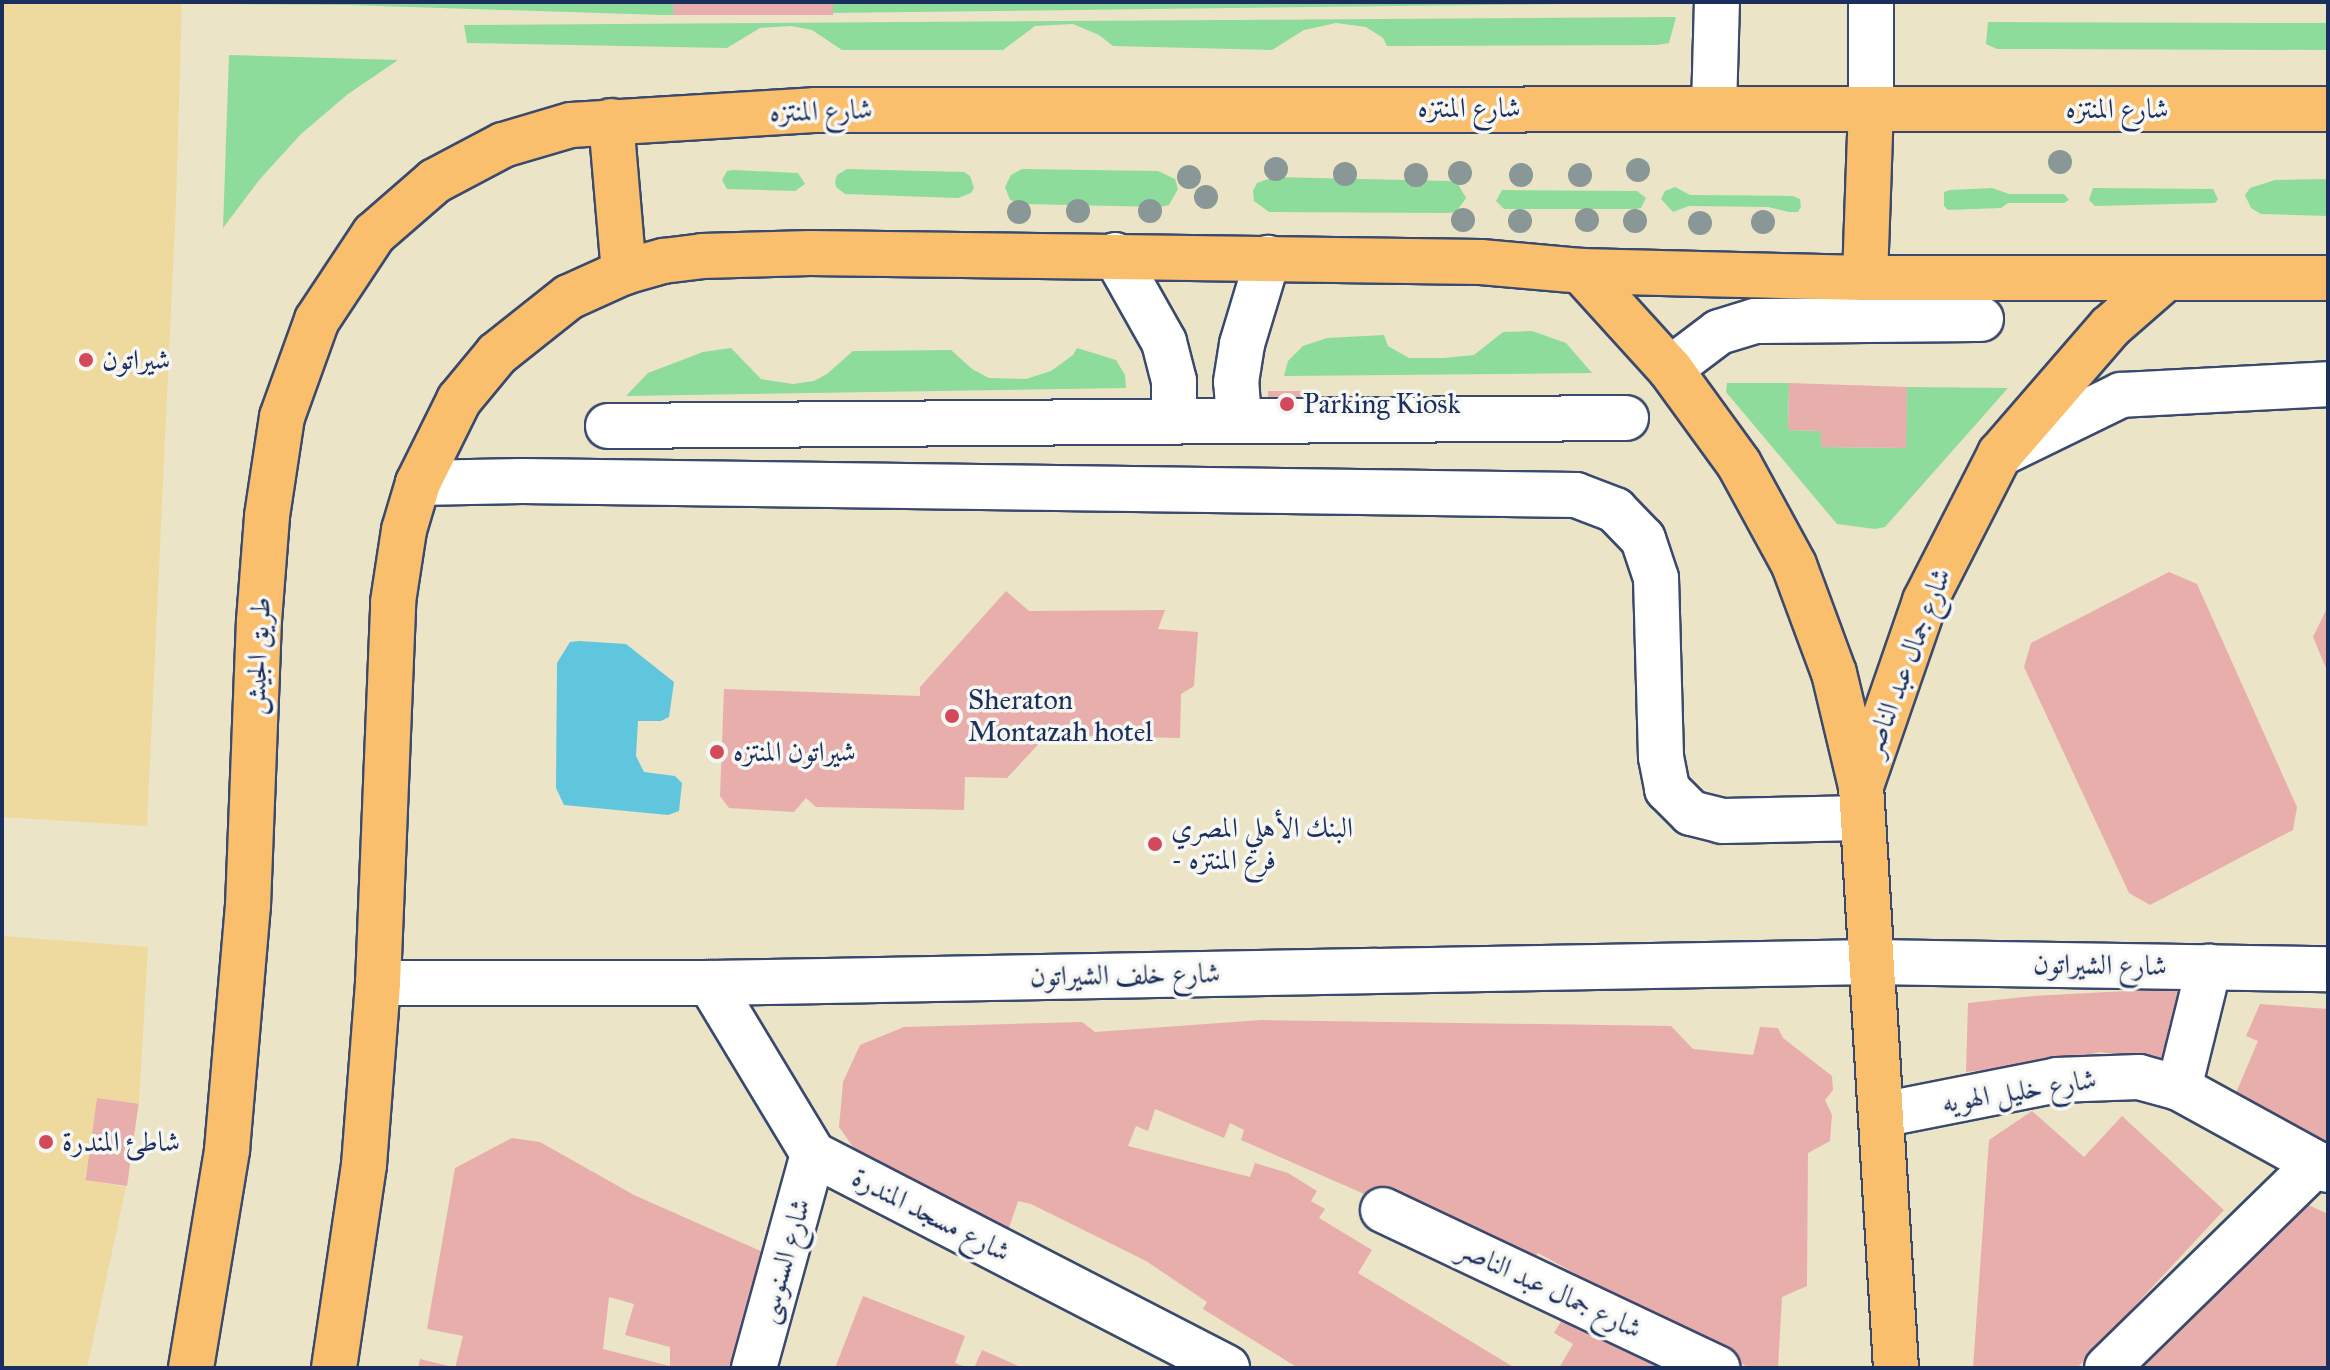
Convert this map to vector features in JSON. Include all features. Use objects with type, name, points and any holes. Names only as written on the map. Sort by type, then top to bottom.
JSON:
[{"type":"main road","name":"شارع المنتزه","points":[[611,121],[844,109],[2328,109]]},
{"type":"main road","points":[[1865,278],[1871,109]]},
{"type":"main road","points":[[611,121],[624,272]]},
{"type":"main road","name":"طريق الجيش","points":[[191,1368],[227,1150],[248,906],[264,546],[282,417],[317,320],[374,234],[435,181],[503,145],[571,125],[611,121]]},
{"type":"main road","points":[[334,1368],[364,1165],[378,983],[393,602],[404,530],[418,483],[459,400],[497,354],[543,314],[569,297],[624,272],[663,261],[744,253],[1115,255],[1481,262],[1581,271],[1865,278],[2328,278]]},
{"type":"main road","name":"شارع جمال عبد الناصر","points":[[1581,271],[1670,369],[1739,464],[1794,565],[1834,673],[1862,802],[1896,1368]]},
{"type":"main road","name":"شارع جمال عبد الناصر","points":[[1862,802],[1925,601],[2000,454],[2110,327],[2165,279]]},
{"type":"street","points":[[1714,108],[1717,2]]},
{"type":"street","points":[[1871,2],[1871,109]]},
{"type":"street","points":[[1115,255],[1164,342],[1174,381],[1174,422]]},
{"type":"street","points":[[1239,421],[1236,382],[1242,344],[1268,258]]},
{"type":"street","points":[[1670,369],[1703,342],[1737,324],[1981,319]]},
{"type":"street","points":[[2000,454],[2121,395],[2328,384]]},
{"type":"street","points":[[608,426],[1626,418]]},
{"type":"street","points":[[418,483],[522,481],[1576,495],[1615,510],[1643,539],[1656,578],[1661,757],[1667,789],[1691,813],[1722,821],[1862,802]]},
{"type":"street","name":"شارع خلف الشيراتون","points":[[378,983],[710,983],[1872,962]]},
{"type":"street","name":"شارع الشيراتون","points":[[1872,962],[2328,969]]},
{"type":"street","points":[[2179,1088],[2209,967]]},
{"type":"street","points":[[710,983],[813,1154]]},
{"type":"street","name":"شارع خليل الهويه","points":[[1881,1115],[2057,1080],[2100,1076],[2139,1077],[2179,1088],[2322,1166]]},
{"type":"street","name":"شارع السنوسى","points":[[754,1368],[813,1154]]},
{"type":"street","name":"شارع مسجد المندرة","points":[[813,1154],[1227,1368]]},
{"type":"street","points":[[2107,1368],[2322,1166]]},
{"type":"street","name":"شارع جمال عبد الناصر","points":[[1383,1210],[1718,1368]]},
{"type":"green space","points":[[2,2],[1728,2],[662,15],[349,5]]},
{"type":"green space","points":[[1676,17],[1669,43],[1657,45],[1387,46],[1383,38],[1366,27],[1336,23],[1304,30],[1272,50],[1113,46],[1099,35],[1073,24],[1035,26],[1003,50],[842,50],[812,30],[791,26],[760,28],[727,48],[467,43],[464,25]]},
{"type":"green space","points":[[1988,22],[2328,23],[2328,50],[1997,49],[1986,44]]},
{"type":"green space","points":[[229,55],[398,60],[348,94],[301,134],[260,179],[223,228]]},
{"type":"green space","points":[[847,169],[964,172],[970,176],[974,188],[971,193],[958,198],[845,194],[836,187],[835,182],[837,175]]},
{"type":"green space","points":[[1022,169],[1158,171],[1175,179],[1178,189],[1169,205],[1160,207],[1023,204],[1010,200],[1005,187],[1011,175]]},
{"type":"green space","points":[[727,171],[798,173],[805,184],[795,191],[727,189],[722,180]]},
{"type":"green space","points":[[1274,177],[1449,181],[1458,184],[1466,198],[1456,212],[1447,213],[1269,212],[1254,201],[1253,191],[1257,183]]},
{"type":"green space","points":[[2328,179],[2328,216],[2261,214],[2251,208],[2245,195],[2250,188],[2275,180]]},
{"type":"green space","points":[[1675,187],[1690,195],[1793,196],[1800,199],[1801,207],[1798,212],[1789,212],[1768,207],[1689,206],[1673,212],[1661,199],[1665,191]]},
{"type":"green space","points":[[1992,188],[2009,194],[2064,194],[2069,200],[2064,203],[2008,203],[2001,208],[1948,210],[1944,206],[1944,192]]},
{"type":"green space","points":[[2093,188],[2213,189],[2218,199],[2215,203],[2095,206],[2089,200]]},
{"type":"green space","points":[[1502,190],[1637,191],[1646,198],[1641,208],[1636,209],[1504,209],[1496,201]]},
{"type":"green space","points":[[1532,331],[1566,343],[1592,373],[1284,376],[1288,361],[1303,346],[1327,338],[1384,335],[1388,346],[1409,358],[1444,358],[1474,355],[1503,332]]},
{"type":"green space","points":[[731,348],[761,379],[793,384],[814,381],[827,374],[853,351],[951,350],[972,369],[989,378],[1026,379],[1051,371],[1073,355],[1077,348],[1116,360],[1125,375],[1126,388],[626,396],[648,373],[703,352]]},
{"type":"green space","points":[[1727,383],[1789,383],[1788,430],[1821,431],[1821,447],[1905,448],[1907,387],[2008,388],[1885,527],[1875,529],[1837,524],[1726,392]]},
{"type":"sand","name":"شيراتون","points":[[2,2],[182,3],[176,203],[147,826],[2,817]]},
{"type":"sand","name":"شاطئ المندرة","points":[[2,936],[148,947],[139,1104],[97,1098],[85,1180],[126,1187],[87,1368],[2,1368]]},
{"type":"water","points":[[570,642],[626,644],[674,682],[669,717],[661,721],[638,721],[636,756],[644,772],[675,776],[682,783],[679,811],[668,815],[564,805],[556,788],[557,663]]},
{"type":"building","points":[[673,2],[833,2],[833,15],[673,15]]},
{"type":"building","points":[[1789,383],[1907,387],[1906,448],[1821,447],[1821,431],[1788,430]]},
{"type":"building","name":"Parking Kiosk","points":[[1268,391],[1305,391],[1305,417],[1268,417]]},
{"type":"building","points":[[2169,572],[2197,584],[2297,807],[2293,830],[2150,905],[2129,893],[2024,667],[2031,643]]},
{"type":"building","name":"Sheraton Montazah hotel","points":[[1006,591],[1029,611],[1165,610],[1158,629],[1198,632],[1194,686],[1181,694],[1180,738],[1047,735],[1007,778],[965,777],[964,810],[816,807],[806,798],[794,812],[729,808],[720,796],[724,689],[920,696],[920,687]]},
{"type":"building","points":[[2328,606],[2328,673],[2313,637]]},
{"type":"building","points":[[2182,988],[2162,1062],[2100,1052],[2054,1063],[1966,1072],[1968,1003],[2033,996]]},
{"type":"building","points":[[2260,1004],[2328,1009],[2328,1145],[2305,1139],[2232,1102],[2258,1041],[2246,1036]]},
{"type":"building","points":[[1261,1020],[1671,1026],[1693,1049],[1753,1055],[1760,1027],[1778,1028],[1783,1038],[1832,1076],[1833,1090],[1825,1100],[1832,1115],[1830,1141],[1808,1153],[1807,1286],[1782,1297],[1778,1368],[1749,1368],[1695,1335],[1639,1309],[1538,1253],[1529,1266],[1241,1140],[1244,1130],[1230,1123],[1224,1138],[1155,1109],[1148,1131],[1136,1126],[1128,1146],[1250,1177],[1255,1163],[1288,1173],[1317,1191],[1311,1201],[1325,1209],[1319,1218],[1372,1250],[1358,1273],[1515,1368],[1298,1368],[1203,1309],[1207,1302],[1146,1261],[1031,1204],[1018,1201],[1005,1240],[858,1154],[839,1127],[843,1082],[860,1045],[904,1027],[1082,1022],[1095,1032]]},
{"type":"building","points":[[97,1098],[139,1104],[127,1186],[85,1180]]},
{"type":"building","points":[[2032,1111],[2084,1157],[2122,1116],[2224,1210],[2077,1368],[1973,1368],[1989,1140]]},
{"type":"building","points":[[512,1138],[540,1142],[634,1195],[781,1260],[750,1368],[455,1368],[463,1336],[427,1329],[455,1168]],"holes":[[[609,1297],[634,1304],[625,1335],[670,1347],[670,1366],[603,1349]]]},
{"type":"building","points":[[2300,1201],[2328,1214],[2328,1368],[2129,1368]]},
{"type":"building","points":[[863,1296],[965,1336],[955,1363],[968,1368],[835,1368]]},
{"type":"building","points":[[1570,1306],[1676,1368],[1559,1368],[1573,1344],[1554,1333]]},
{"type":"building","points":[[982,1350],[1023,1368],[974,1368]]},
{"type":"building","points":[[420,1359],[453,1367],[453,1368],[418,1368]]},
{"type":"place","name":"شيراتون","points":[[86,360]]},
{"type":"place","name":"Parking Kiosk","points":[[1287,404]]},
{"type":"place","name":"Sheraton Montazah hotel","points":[[952,716]]},
{"type":"place","name":"شيراتون المنتزه","points":[[717,752]]},
{"type":"place","name":"البنك الأهلي المصري - فرع المنتزه","points":[[1155,844]]},
{"type":"place","name":"شاطئ المندرة","points":[[46,1142]]}]
